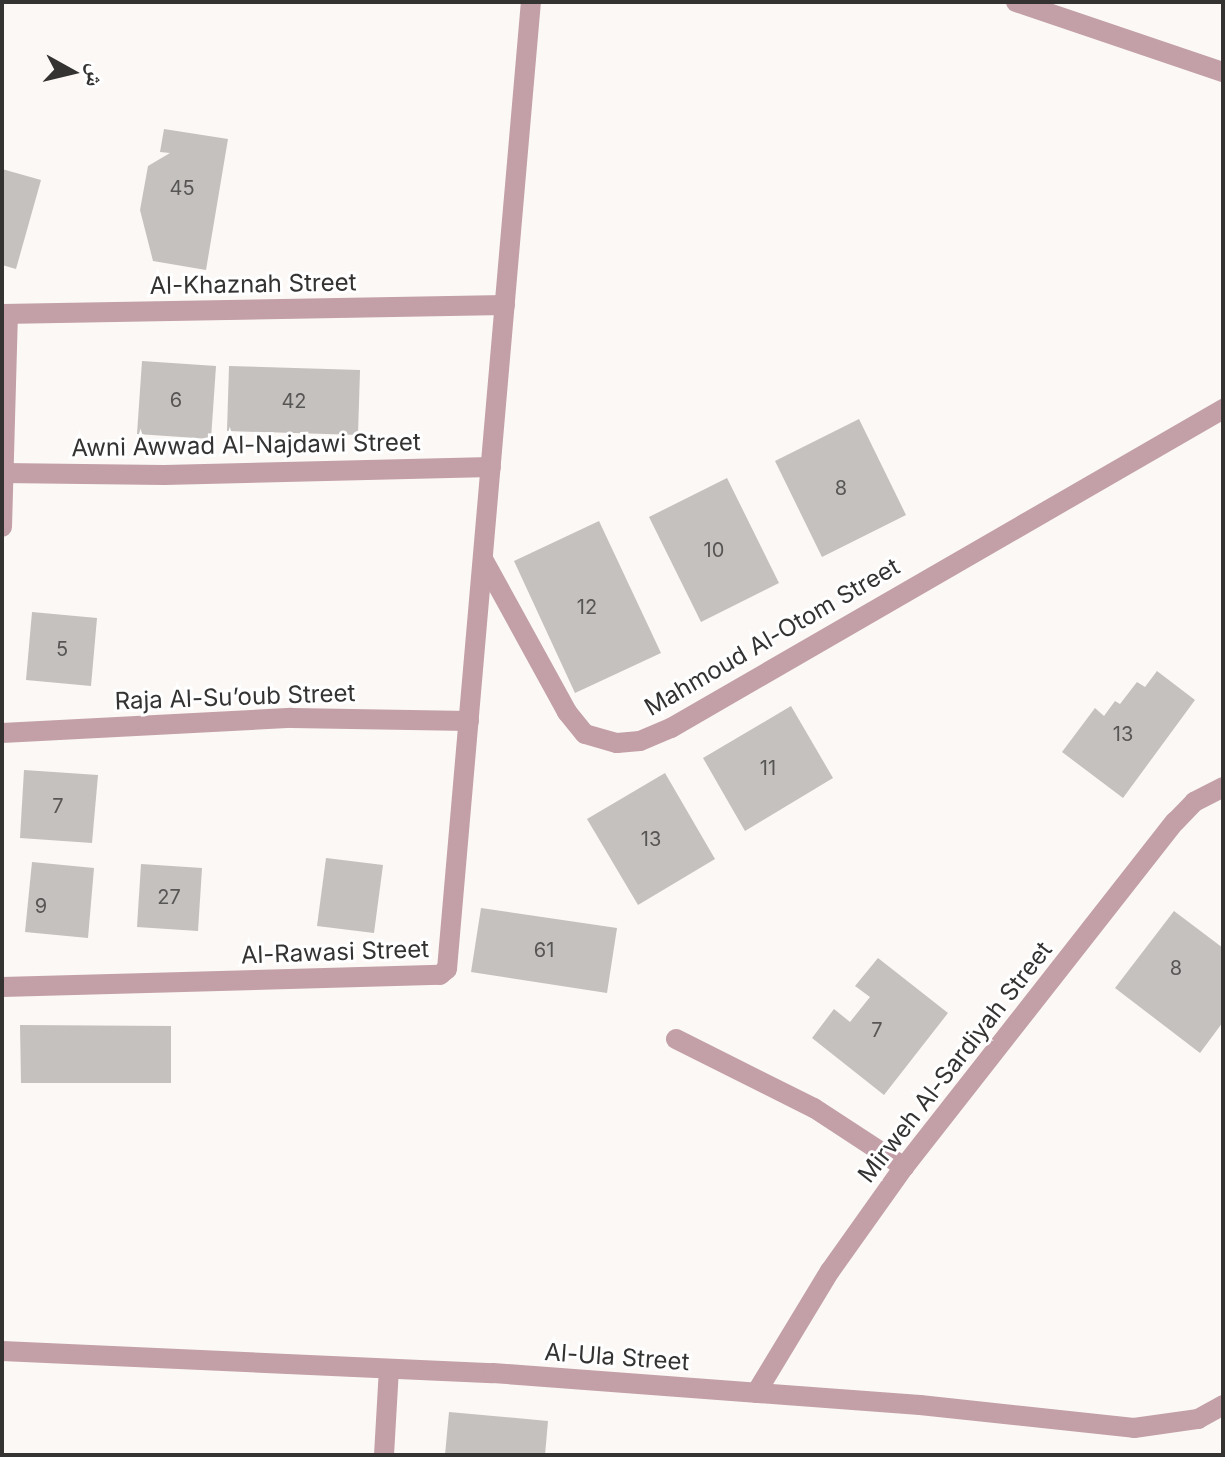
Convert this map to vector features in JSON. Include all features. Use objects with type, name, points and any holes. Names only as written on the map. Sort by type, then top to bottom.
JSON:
[{"type":"street","points":[[483,559],[531,2]]},
{"type":"street","points":[[1016,2],[1223,72]]},
{"type":"street","name":"Al-Khaznah Street","points":[[5,314],[505,305]]},
{"type":"street","points":[[2,527],[5,314]]},
{"type":"street","name":"Mahmoud Al-Otom Street","points":[[483,559],[567,712],[585,734],[617,743],[640,741],[671,728],[1223,409]]},
{"type":"street","name":"Awni Awwad Al-Najdawi Street","points":[[3,473],[164,475],[491,467]]},
{"type":"street","name":"Al-Rawasi Street","points":[[2,987],[445,973],[483,559]]},
{"type":"street","name":"Raja Al-Su’oub Street","points":[[2,733],[292,718],[469,721]]},
{"type":"street","name":"Mirweh Al-Sardiyah Street","points":[[756,1393],[830,1271],[904,1167],[1175,822],[1194,802],[1223,787]]},
{"type":"street","points":[[676,1039],[814,1108],[904,1167]]},
{"type":"street","name":"Al-Ula Street","points":[[2,1351],[389,1369],[756,1393],[920,1405],[1134,1428],[1198,1419],[1223,1405]]},
{"type":"street","points":[[384,1455],[389,1369]]},
{"type":"building","points":[[164,129],[228,139],[206,270],[153,261],[140,210],[148,166],[170,153],[160,152]]},
{"type":"building","points":[[2,169],[41,180],[16,269],[2,265]]},
{"type":"building","points":[[142,361],[216,366],[211,439],[137,434]]},
{"type":"building","points":[[229,366],[360,370],[358,435],[227,431]]},
{"type":"building","points":[[859,419],[906,515],[822,557],[775,461]]},
{"type":"building","points":[[727,478],[779,583],[701,622],[649,517]]},
{"type":"building","points":[[599,521],[661,653],[575,693],[514,561]]},
{"type":"building","points":[[32,612],[97,618],[91,686],[26,680]]},
{"type":"building","points":[[1157,671],[1195,700],[1123,798],[1062,752],[1095,708],[1104,716],[1115,701],[1120,704],[1137,682],[1145,687]]},
{"type":"building","points":[[791,706],[833,778],[745,831],[703,758]]},
{"type":"building","points":[[24,770],[98,775],[92,843],[20,838]]},
{"type":"building","points":[[665,773],[715,859],[638,905],[587,819]]},
{"type":"building","points":[[326,858],[383,865],[374,933],[317,926]]},
{"type":"building","points":[[32,862],[94,868],[88,938],[25,932]]},
{"type":"building","points":[[141,864],[202,868],[198,931],[137,927]]},
{"type":"building","points":[[481,908],[617,928],[607,993],[471,972]]},
{"type":"building","points":[[1174,911],[1223,948],[1223,1022],[1200,1053],[1115,988]]},
{"type":"building","points":[[878,958],[948,1013],[884,1095],[812,1038],[834,1009],[850,1022],[870,997],[855,986]]},
{"type":"building","points":[[20,1025],[171,1026],[171,1083],[21,1083]]},
{"type":"building","points":[[449,1412],[548,1421],[545,1455],[445,1455]]}]
